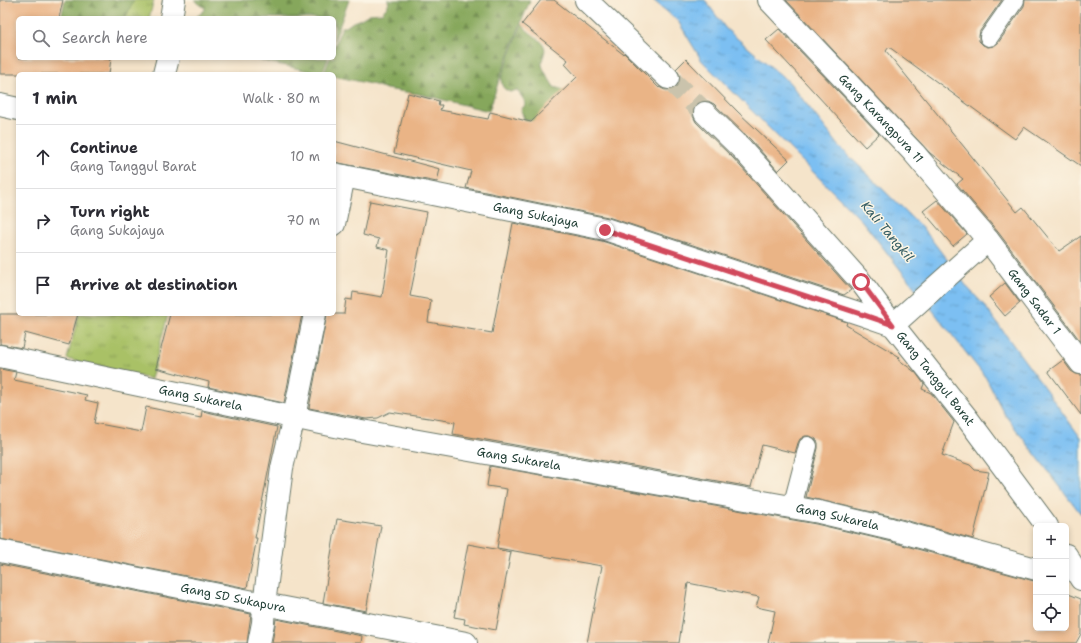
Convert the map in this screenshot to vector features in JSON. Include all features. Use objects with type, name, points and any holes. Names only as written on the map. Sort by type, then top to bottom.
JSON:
[{"type":"street","points":[[171,16],[174,0]]},
{"type":"street","points":[[586,0],[668,78]]},
{"type":"street","name":"Gang Karangpura 11","points":[[769,0],[914,152],[983,245]]},
{"type":"street","points":[[164,72],[168,60]]},
{"type":"street","points":[[0,106],[16,109]]},
{"type":"street","name":"Gang Tanggul Barat","points":[[705,113],[742,149],[861,282],[899,319],[966,418],[1045,523]]},
{"type":"street","points":[[336,204],[339,175]]},
{"type":"street","name":"Gang Sukajaya","points":[[339,175],[605,230],[864,315],[899,319]]},
{"type":"street","points":[[899,319],[983,245]]},
{"type":"street","name":"Gang Sadar 1","points":[[983,245],[1081,363]]},
{"type":"street","points":[[259,643],[263,623],[264,604],[282,468],[315,316]]},
{"type":"street","name":"Gang Sukarela","points":[[0,356],[345,428],[792,507],[891,528],[1033,568]]},
{"type":"street","name":"Gang SD Sukapura","points":[[0,551],[466,643]]},
{"type":"street","points":[[1068,559],[1081,580]]},
{"type":"street","points":[[1069,578],[1081,580]]},
{"type":"lane","points":[[989,37],[1015,0]]},
{"type":"lane","points":[[792,507],[808,446]]},
{"type":"green space","points":[[65,0],[134,0],[126,16],[61,16]]},
{"type":"green space","points":[[134,0],[154,0],[150,16],[126,16]]},
{"type":"green space","points":[[194,0],[349,0],[336,36],[336,16],[198,16],[205,10],[205,8]]},
{"type":"green space","points":[[387,0],[530,0],[500,77],[489,111],[419,94],[386,89],[336,76],[336,72],[325,72],[329,60],[336,60],[336,42],[342,27],[346,27],[369,14],[382,13],[389,2]]},
{"type":"green space","points":[[522,24],[540,40],[544,46],[545,51],[542,65],[554,87],[567,91],[568,129],[524,119],[521,110],[525,105],[524,100],[517,90],[510,92],[502,85],[501,78]]},
{"type":"green space","points":[[259,60],[327,60],[323,72],[313,72]]},
{"type":"green space","points":[[78,316],[167,316],[151,379],[67,359]]},
{"type":"water","name":"Kali Tangkil","points":[[653,0],[705,0],[726,29],[789,82],[841,148],[926,232],[968,288],[984,305],[1081,438],[1081,514],[1005,415],[986,378],[862,221],[702,61],[678,21]]},
{"type":"building","points":[[0,0],[63,0],[59,16],[16,16],[16,60],[111,60],[109,72],[16,72],[16,74],[0,74]]},
{"type":"building","points":[[541,0],[554,0],[623,54],[624,53],[659,88],[671,90],[677,86],[680,81],[680,75],[676,69],[686,59],[738,112],[789,160],[778,171],[751,140],[714,104],[708,101],[702,101],[696,105],[693,110],[693,116],[696,122],[733,158],[851,290],[844,295],[608,217],[466,188],[471,171],[394,153],[408,93],[439,101],[438,105],[442,105],[440,110],[488,119],[490,112],[531,122],[577,77],[565,64],[568,60],[522,24]]},
{"type":"building","points":[[786,0],[1002,0],[980,31],[979,41],[988,47],[994,46],[998,43],[1024,6],[1025,0],[1081,0],[1081,166],[1024,127],[1015,139],[889,47],[886,51],[1017,212],[1023,207],[1059,251],[1081,236],[1081,342],[998,232],[957,184],[963,179],[930,153]]},
{"type":"building","points":[[779,29],[879,134],[865,147],[766,40]]},
{"type":"building","points":[[336,142],[440,169],[437,182],[336,162]]},
{"type":"building","points":[[937,200],[967,234],[953,246],[923,211]]},
{"type":"building","points":[[370,201],[427,212],[410,296],[431,300],[428,322],[492,333],[513,223],[602,241],[847,322],[846,325],[900,357],[898,359],[916,373],[924,384],[922,389],[931,393],[954,422],[942,455],[970,465],[975,470],[989,472],[973,539],[894,517],[806,497],[818,448],[816,439],[810,436],[805,436],[800,439],[795,453],[762,445],[751,487],[453,434],[455,422],[390,412],[378,418],[366,419],[309,408],[327,316],[344,314],[346,299],[352,300],[353,292],[382,297],[389,250],[377,247],[379,239],[363,235]]},
{"type":"building","points":[[1005,283],[1020,303],[1005,316],[989,297]]},
{"type":"building","points":[[0,314],[16,314],[16,316],[77,316],[69,345],[25,333],[22,348],[0,344]]},
{"type":"building","points":[[169,316],[302,316],[284,403],[208,387],[209,382],[156,368]]},
{"type":"building","points":[[1063,360],[1071,371],[1081,375],[1081,415],[1048,371]]},
{"type":"building","points":[[0,369],[16,372],[14,380],[87,395],[85,400],[98,403],[94,423],[141,432],[146,407],[201,418],[202,411],[277,427],[255,538],[257,538],[247,588],[0,539]]},
{"type":"building","points":[[490,466],[816,524],[888,541],[1033,581],[1033,631],[1069,631],[1069,594],[1081,599],[1081,634],[1076,643],[768,643],[775,611],[756,607],[759,597],[688,583],[679,643],[587,643],[602,566],[497,548],[507,489],[487,486]]},
{"type":"building","points":[[337,519],[381,526],[366,611],[323,603]]},
{"type":"building","points":[[468,544],[511,552],[496,630],[464,624],[465,619],[454,617]]},
{"type":"building","points":[[0,564],[251,614],[247,643],[0,643]]},
{"type":"building","points":[[276,619],[362,636],[361,643],[272,643]]},
{"type":"tunnel","points":[[668,78],[705,113]]},
{"type":"route","points":[[605,230],[893,325],[861,282]]}]
